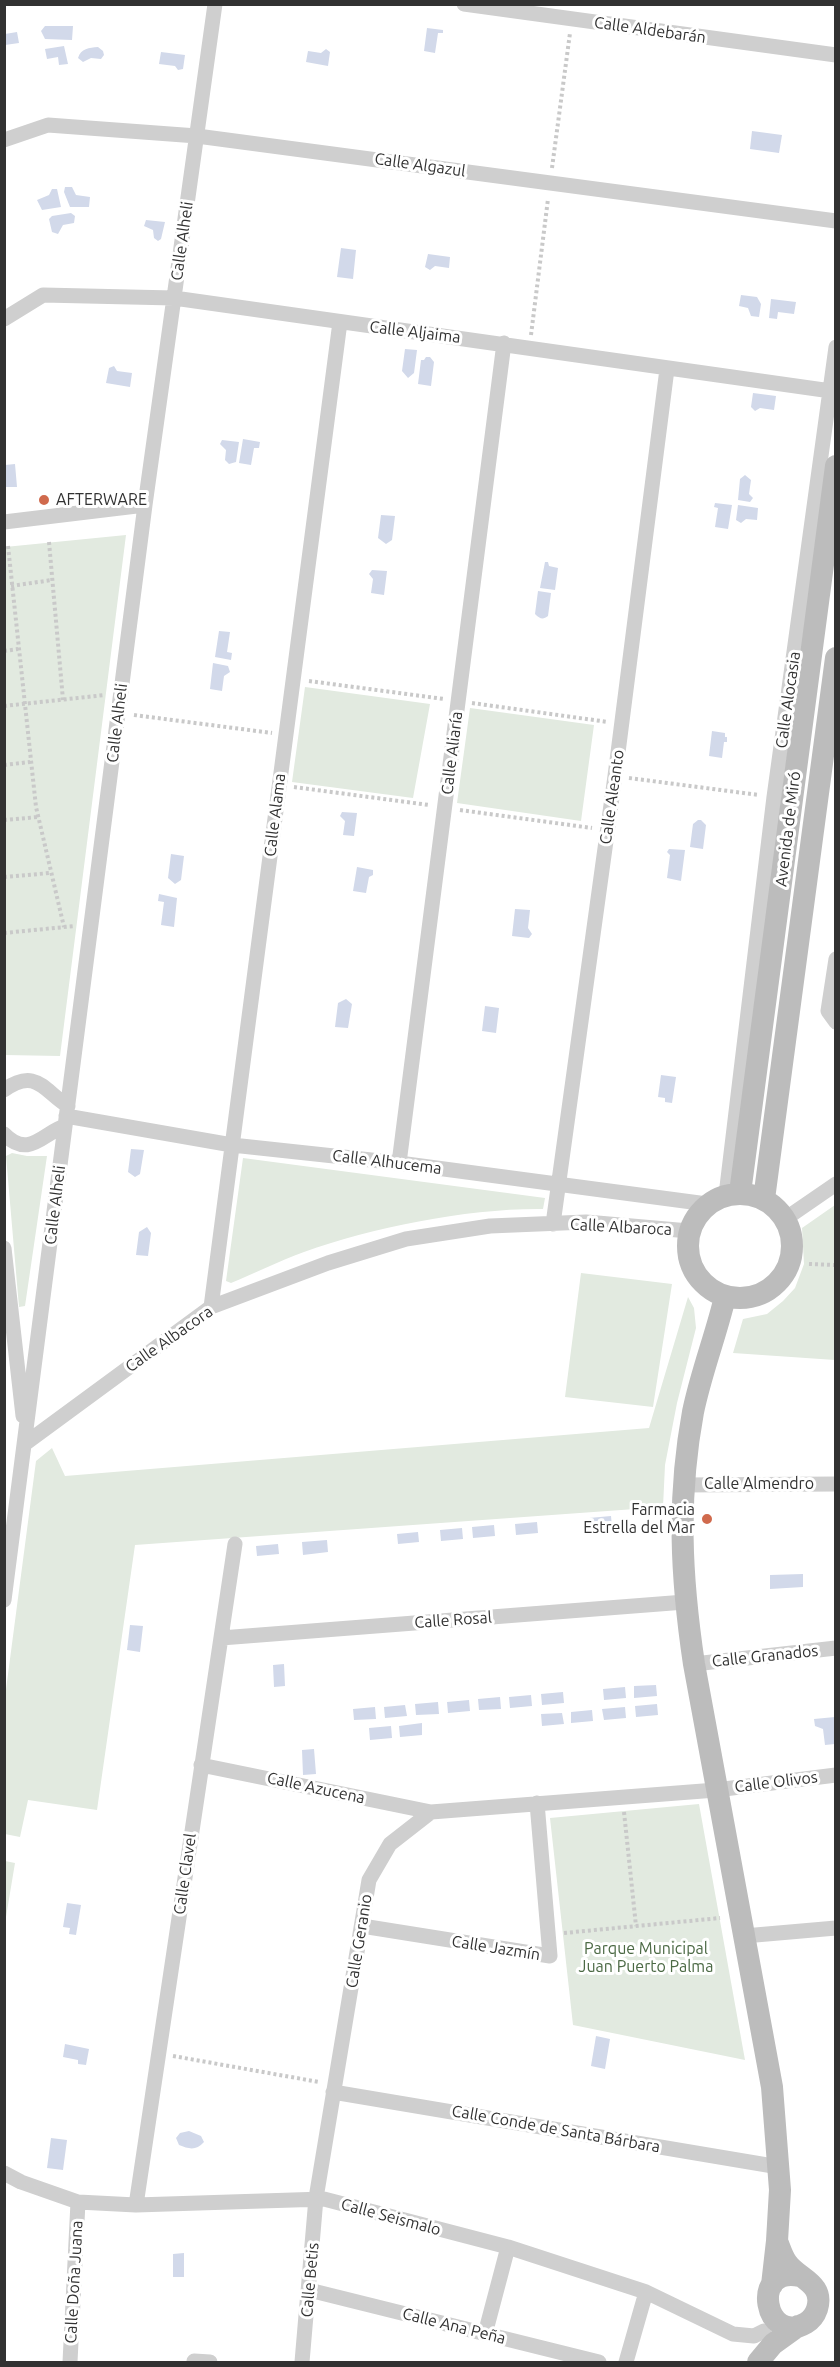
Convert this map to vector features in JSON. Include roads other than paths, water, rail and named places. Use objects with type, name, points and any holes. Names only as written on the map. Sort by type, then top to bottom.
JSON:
[{"type":"main road","name":"Avenida de Miró","points":[[724,1197],[836,466]]},
{"type":"main road","name":"Avenida de Miró","points":[[764,1199],[836,658]]},
{"type":"main road","points":[[724,1197],[764,1199],[778,1209],[785,1219],[792,1240],[791,1258],[785,1274],[774,1286],[759,1295],[742,1299],[725,1297],[710,1290],[698,1278],[687,1247],[689,1231],[696,1216],[724,1197]]},
{"type":"main road","points":[[725,1297],[694,1411],[683,1485],[681,1531],[685,1602],[694,1664],[772,2087],[779,2167],[777,2241],[772,2285],[767,2301],[767,2321],[757,2362]]},
{"type":"main road","points":[[767,2321],[782,2324],[805,2322],[818,2306],[819,2299],[817,2287],[787,2263],[777,2241]]},
{"type":"main road","points":[[772,2285],[782,2277],[817,2287]]},
{"type":"main road","points":[[757,2362],[773,2344],[805,2322],[836,2308]]},
{"type":"street","name":"Calle Alheli","points":[[26,1443],[118,713],[215,4]]},
{"type":"street","name":"Calle Aldebarán","points":[[464,4],[836,54]]},
{"type":"street","name":"Calle Algazul","points":[[4,140],[48,125],[197,136],[836,221]]},
{"type":"street","name":"Calle Aljaima","points":[[4,319],[43,295],[174,298],[831,391]]},
{"type":"street","name":"Calle Alama","points":[[211,1307],[340,322]]},
{"type":"street","name":"Calle Aliaría","points":[[399,1163],[504,343]]},
{"type":"street","name":"Calle Alocasia","points":[[724,1197],[774,798],[836,347]]},
{"type":"street","name":"Calle Aleanto","points":[[553,1224],[615,776],[667,369]]},
{"type":"street","points":[[4,522],[146,505]]},
{"type":"street","points":[[836,959],[828,1011],[836,1022]]},
{"type":"street","points":[[4,1090],[22,1081],[42,1084],[56,1099],[66,1116],[48,1137],[38,1143],[28,1145],[17,1143],[4,1134]]},
{"type":"street","name":"Calle Alhucema","points":[[66,1116],[232,1145],[399,1163],[559,1185],[724,1197]]},
{"type":"street","points":[[785,1219],[836,1184]]},
{"type":"street","name":"Calle Albaroca","points":[[553,1224],[586,1222],[689,1231]]},
{"type":"street","name":"Calle Albacora","points":[[26,1443],[211,1307],[328,1263],[406,1239],[490,1226],[553,1224]]},
{"type":"street","points":[[4,1248],[26,1443],[4,1600]]},
{"type":"street","name":"Calle Almendro","points":[[683,1485],[836,1484]]},
{"type":"street","name":"Calle Clavel","points":[[136,2205],[235,1544]]},
{"type":"street","name":"Calle Rosal","points":[[221,1638],[685,1602]]},
{"type":"street","name":"Calle Granados","points":[[694,1664],[836,1648]]},
{"type":"street","name":"Calle Azucena","points":[[201,1765],[431,1812]]},
{"type":"street","name":"Calle Olivos","points":[[716,1790],[836,1775]]},
{"type":"street","points":[[431,1812],[716,1790]]},
{"type":"street","name":"Calle Jazmín","points":[[362,1926],[550,1956],[537,1803]]},
{"type":"street","name":"Calle Geranio","points":[[316,2198],[369,1880],[390,1844],[431,1812]]},
{"type":"street","points":[[744,1936],[836,1928]]},
{"type":"street","name":"Calle Conde de Santa Bárbara","points":[[334,2088],[779,2167]]},
{"type":"street","name":"Calle Seismalo","points":[[4,2173],[21,2182],[78,2202],[136,2205],[316,2198],[508,2247],[646,2292],[733,2334],[754,2336],[767,2321]]},
{"type":"street","name":"Calle Betis","points":[[302,2362],[316,2198]]},
{"type":"street","name":"Calle Doña Juana","points":[[70,2362],[78,2202]]},
{"type":"street","points":[[484,2334],[508,2247]]},
{"type":"street","name":"Calle Ana Peña","points":[[309,2290],[599,2362]]},
{"type":"street","points":[[626,2362],[646,2292]]},
{"type":"water","points":[[45,26],[73,26],[72,40],[45,39],[41,31]]},
{"type":"water","points":[[427,28],[443,30],[443,33],[438,33],[435,53],[424,51]]},
{"type":"water","points":[[17,32],[19,43],[5,45],[5,34]]},
{"type":"water","points":[[64,46],[68,64],[59,65],[58,57],[47,59],[45,49]]},
{"type":"water","points":[[98,47],[104,55],[101,59],[91,58],[83,62],[78,58],[83,50]]},
{"type":"water","points":[[326,49],[330,52],[328,66],[306,62],[308,51],[321,53]]},
{"type":"water","points":[[161,52],[185,55],[183,69],[178,70],[175,66],[159,64]]},
{"type":"water","points":[[752,131],[782,135],[779,153],[750,149]]},
{"type":"water","points":[[65,187],[72,187],[76,195],[90,197],[89,207],[70,207],[64,192]]},
{"type":"water","points":[[52,189],[57,189],[61,207],[42,210],[37,200],[49,195]]},
{"type":"water","points":[[71,213],[75,216],[74,223],[63,225],[58,234],[52,232],[49,219],[52,216]]},
{"type":"water","points":[[146,220],[165,222],[161,239],[158,241],[154,238],[153,230],[144,226]]},
{"type":"water","points":[[341,248],[356,250],[353,279],[337,277]]},
{"type":"water","points":[[428,254],[450,257],[449,268],[435,266],[430,270],[425,267]]},
{"type":"water","points":[[741,295],[757,297],[761,304],[759,317],[751,316],[748,308],[739,306]]},
{"type":"water","points":[[771,299],[796,302],[794,314],[778,312],[777,319],[769,318]]},
{"type":"water","points":[[405,349],[417,350],[414,373],[408,378],[402,371]]},
{"type":"water","points":[[430,357],[434,362],[431,386],[418,384],[421,360]]},
{"type":"water","points":[[114,366],[117,371],[132,373],[130,387],[106,383],[109,368]]},
{"type":"water","points":[[753,393],[776,396],[774,410],[760,408],[755,411],[751,407]]},
{"type":"water","points":[[243,439],[260,442],[259,448],[254,448],[251,465],[239,463]]},
{"type":"water","points":[[222,440],[239,442],[236,462],[229,464],[225,460],[226,450],[220,444]]},
{"type":"water","points":[[15,464],[17,487],[6,487],[5,465]]},
{"type":"water","points":[[745,475],[751,480],[749,494],[753,498],[750,502],[738,500],[740,479]]},
{"type":"water","points":[[715,503],[732,505],[728,529],[715,527],[718,508],[714,507]]},
{"type":"water","points":[[738,505],[758,508],[757,520],[746,519],[741,523],[736,520]]},
{"type":"water","points":[[381,515],[395,516],[392,540],[386,544],[378,538]]},
{"type":"water","points":[[545,562],[548,562],[549,566],[558,568],[555,590],[540,588]]},
{"type":"water","points":[[372,570],[387,571],[384,595],[371,593],[373,579],[369,574]]},
{"type":"water","points":[[538,591],[551,593],[548,616],[543,618],[535,614]]},
{"type":"water","points":[[219,631],[230,632],[227,652],[232,653],[231,660],[215,657]]},
{"type":"water","points":[[213,663],[228,666],[230,672],[224,676],[222,691],[210,689]]},
{"type":"water","points":[[712,731],[725,733],[727,737],[722,758],[709,756]]},
{"type":"water","points":[[342,812],[357,813],[354,836],[343,835],[345,821],[340,816]]},
{"type":"water","points":[[698,820],[706,825],[703,849],[690,847],[693,824]]},
{"type":"water","points":[[669,849],[685,850],[681,881],[667,878]]},
{"type":"water","points":[[171,854],[184,856],[181,880],[175,884],[168,878]]},
{"type":"water","points":[[357,867],[373,870],[366,893],[353,891]]},
{"type":"water","points":[[159,894],[177,898],[174,927],[161,925],[164,902],[158,901]]},
{"type":"water","points":[[515,909],[530,910],[528,928],[532,934],[529,938],[512,936]]},
{"type":"water","points":[[346,999],[352,1004],[348,1028],[335,1027],[338,1003]]},
{"type":"water","points":[[485,1006],[499,1008],[496,1033],[482,1031]]},
{"type":"water","points":[[661,1075],[676,1077],[672,1103],[665,1102],[665,1098],[658,1097]]},
{"type":"water","points":[[131,1149],[144,1150],[140,1174],[135,1177],[128,1172]]},
{"type":"water","points":[[147,1227],[151,1233],[148,1256],[136,1255],[139,1232]]},
{"type":"water","points":[[611,1516],[612,1527],[590,1529],[589,1518]]},
{"type":"water","points":[[537,1522],[538,1533],[516,1535],[515,1524]]},
{"type":"water","points":[[494,1525],[495,1536],[473,1538],[472,1527]]},
{"type":"water","points":[[462,1528],[463,1539],[441,1541],[440,1530]]},
{"type":"water","points":[[418,1532],[419,1542],[398,1544],[397,1534]]},
{"type":"water","points":[[327,1540],[328,1552],[303,1555],[302,1542]]},
{"type":"water","points":[[278,1544],[279,1554],[257,1556],[256,1546]]},
{"type":"water","points":[[803,1574],[803,1587],[770,1589],[770,1575]]},
{"type":"water","points":[[130,1625],[143,1626],[140,1652],[127,1650]]},
{"type":"water","points":[[284,1664],[285,1686],[274,1687],[273,1665]]},
{"type":"water","points":[[656,1685],[657,1696],[634,1698],[634,1686]]},
{"type":"water","points":[[625,1687],[626,1698],[604,1700],[603,1689]]},
{"type":"water","points":[[563,1692],[564,1703],[542,1705],[541,1694]]},
{"type":"water","points":[[531,1695],[532,1706],[510,1708],[509,1697]]},
{"type":"water","points":[[500,1697],[501,1709],[479,1710],[478,1699]]},
{"type":"water","points":[[469,1700],[470,1711],[448,1713],[447,1702]]},
{"type":"water","points":[[438,1702],[439,1714],[416,1715],[415,1704]]},
{"type":"water","points":[[657,1704],[658,1715],[636,1717],[635,1706]]},
{"type":"water","points":[[405,1705],[407,1716],[385,1718],[384,1707]]},
{"type":"water","points":[[375,1707],[376,1719],[354,1720],[353,1709]]},
{"type":"water","points":[[625,1707],[626,1718],[604,1720],[602,1709]]},
{"type":"water","points":[[592,1710],[593,1721],[571,1723],[571,1712]]},
{"type":"water","points":[[562,1713],[564,1724],[542,1726],[541,1714]]},
{"type":"water","points":[[835,1717],[835,1744],[825,1745],[823,1729],[815,1726],[814,1719]]},
{"type":"water","points":[[422,1723],[422,1735],[400,1737],[399,1726]]},
{"type":"water","points":[[391,1726],[392,1738],[370,1740],[369,1728]]},
{"type":"water","points":[[314,1749],[316,1774],[303,1775],[302,1750]]},
{"type":"water","points":[[67,1903],[81,1905],[76,1935],[69,1934],[70,1928],[63,1927]]},
{"type":"water","points":[[596,2036],[610,2039],[605,2069],[591,2066]]},
{"type":"water","points":[[65,2044],[89,2049],[86,2065],[78,2064],[78,2060],[63,2057]]},
{"type":"water","points":[[189,2131],[201,2136],[204,2142],[192,2148],[179,2145],[176,2138],[180,2133]]},
{"type":"water","points":[[51,2138],[67,2140],[63,2170],[47,2168]]},
{"type":"water","points":[[184,2253],[184,2277],[173,2277],[173,2254]]},
{"type":"place","name":"AFTERWARE","points":[[44,500]]},
{"type":"place","name":"Farmacia Estrella del Mar","points":[[707,1519]]},
{"type":"park label","name":"Parque Municipal Juan Puerto Palma","points":[[646,1958]]}]
